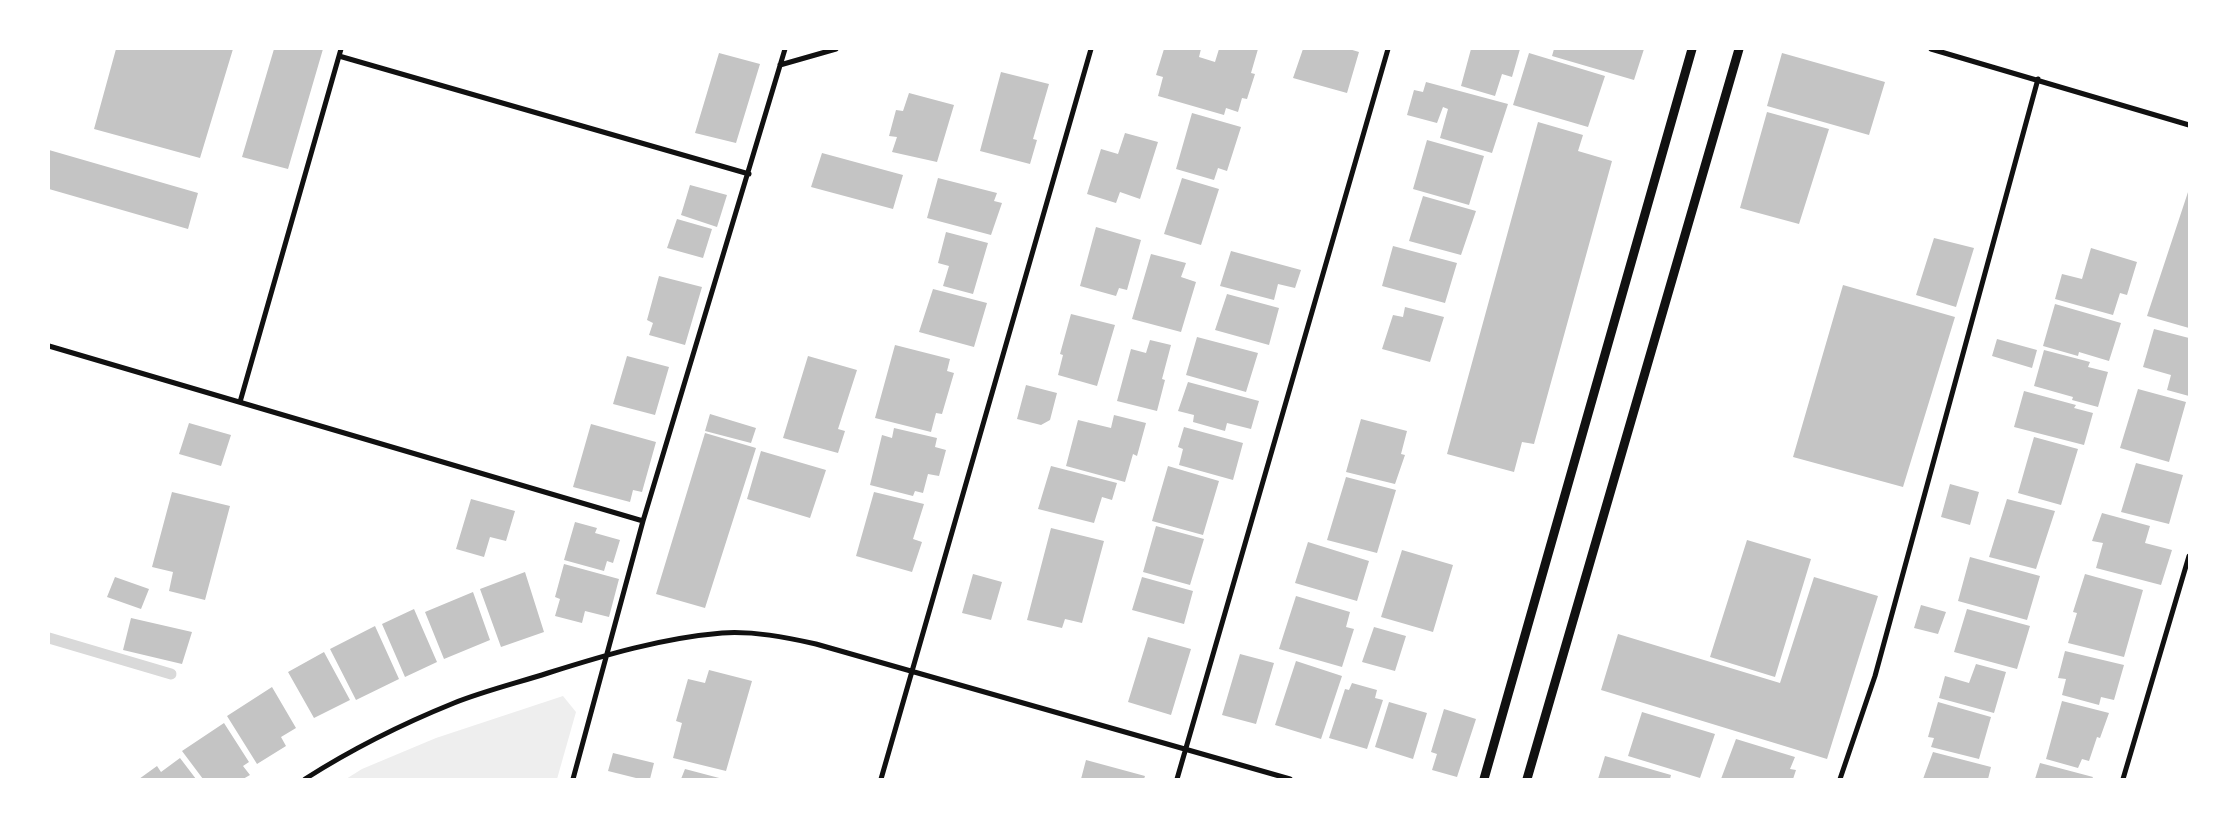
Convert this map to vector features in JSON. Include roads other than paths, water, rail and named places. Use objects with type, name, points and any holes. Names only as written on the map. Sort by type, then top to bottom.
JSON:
[{"type":"street","points":[[240,402],[341,49]]},
{"type":"street","points":[[573,779],[643,521],[749,174],[785,49]]},
{"type":"street","points":[[780,65],[836,49]]},
{"type":"street","points":[[882,779],[1091,49]]},
{"type":"street","points":[[1177,779],[1388,49]]},
{"type":"street","points":[[1484,779],[1692,49]]},
{"type":"street","points":[[1527,779],[1739,49]]},
{"type":"street","points":[[1931,49],[2189,125]]},
{"type":"street","points":[[339,56],[749,174]]},
{"type":"street","points":[[1840,779],[1875,676],[2038,79]]},
{"type":"street","points":[[49,346],[643,521]]},
{"type":"street","points":[[2122,779],[2189,556]]},
{"type":"street","points":[[305,779],[342,756],[391,730],[455,703],[608,654],[673,640],[723,633],[771,634],[816,644],[1290,779]]},
{"type":"waterway","points":[[49,638],[171,674]]}]
